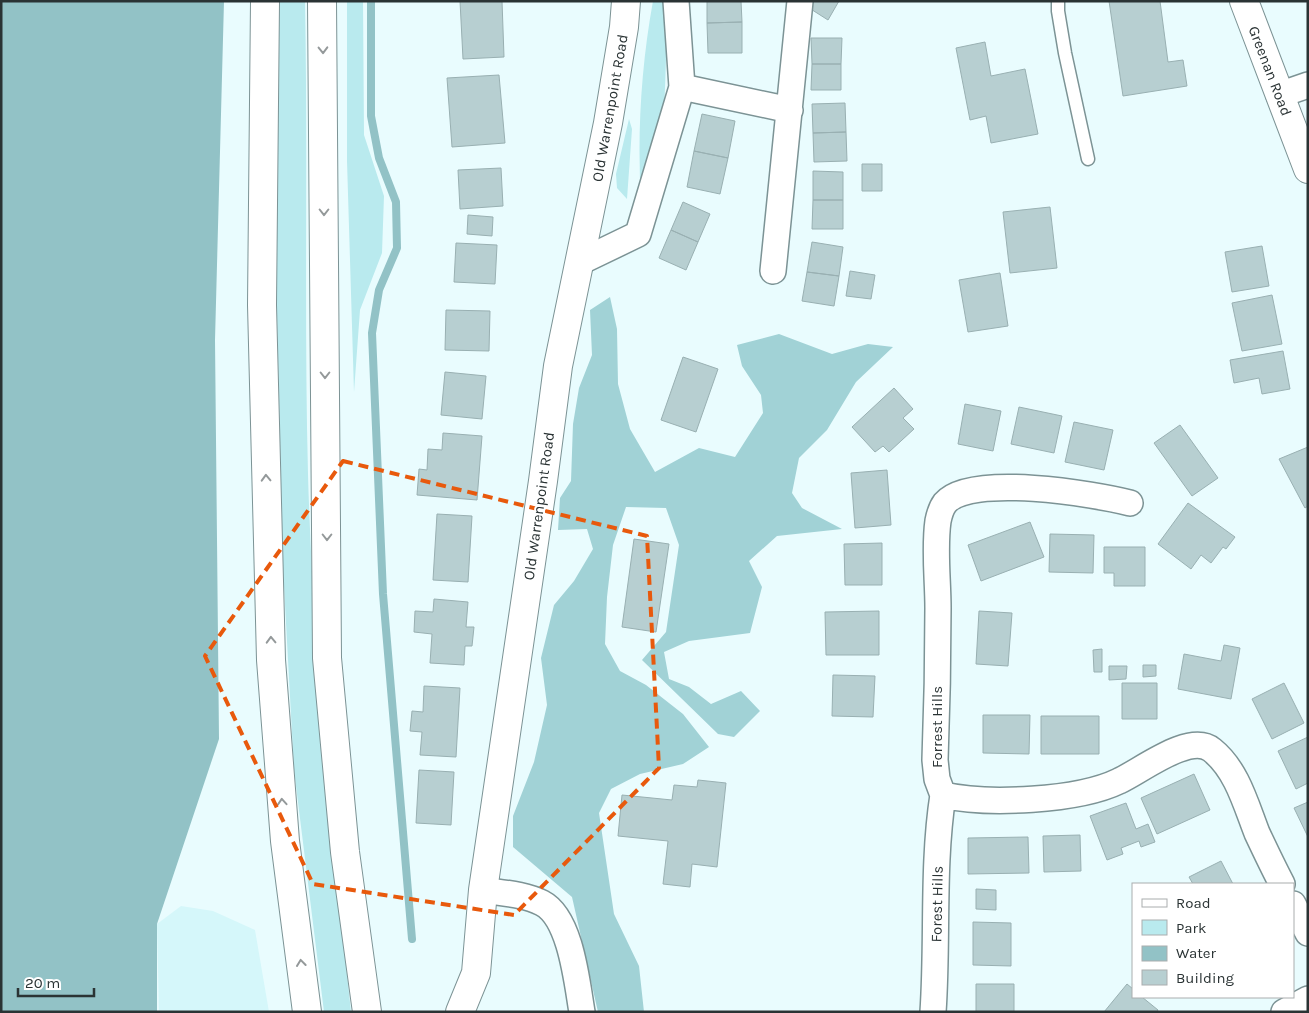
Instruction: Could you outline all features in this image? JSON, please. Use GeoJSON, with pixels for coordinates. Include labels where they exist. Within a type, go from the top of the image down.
{"type":"FeatureCollection","features":[{"type":"Feature","properties":{"kind":"main road"},"geometry":{"type":"LineString","coordinates":[[265,1],[262,304],[271,660],[285,841],[307,1012]]}},
{"type":"Feature","properties":{"kind":"main road"},"geometry":{"type":"LineString","coordinates":[[322,1],[327,658],[346,852],[368,1012]]}},
{"type":"Feature","properties":{"kind":"main road","name":"Old Warrenpoint Road"},"geometry":{"type":"LineString","coordinates":[[460,1012],[476,973],[483,890],[558,366],[610,114],[624,27],[626,1]]}},
{"type":"Feature","properties":{"kind":"main road","name":"Greenan Road"},"geometry":{"type":"LineString","coordinates":[[1244,1],[1308,169]]}},
{"type":"Feature","properties":{"kind":"street"},"geometry":{"type":"LineString","coordinates":[[580,262],[638,234],[682,86],[676,1]]}},
{"type":"Feature","properties":{"kind":"street"},"geometry":{"type":"LineString","coordinates":[[773,271],[800,1]]}},
{"type":"Feature","properties":{"kind":"street"},"geometry":{"type":"LineString","coordinates":[[1279,94],[1308,85]]}},
{"type":"Feature","properties":{"kind":"street"},"geometry":{"type":"LineString","coordinates":[[682,86],[790,110]]}},
{"type":"Feature","properties":{"kind":"street","name":"Forrest Hills"},"geometry":{"type":"LineString","coordinates":[[943,796],[937,779],[935,760],[938,636],[937,540],[938,519],[945,503],[958,494],[975,490],[1007,488],[1058,490],[1130,503]]}},
{"type":"Feature","properties":{"kind":"street"},"geometry":{"type":"LineString","coordinates":[[943,796],[961,800],[1052,798],[1074,795],[1118,782],[1177,750],[1194,744],[1211,749],[1225,763],[1240,790],[1267,856],[1281,883]]}},
{"type":"Feature","properties":{"kind":"street","name":"Forest Hills"},"geometry":{"type":"LineString","coordinates":[[933,1012],[939,823],[943,796]]}},
{"type":"Feature","properties":{"kind":"street"},"geometry":{"type":"LineString","coordinates":[[483,890],[526,897],[544,904],[558,918],[569,947],[582,1012]]}},
{"type":"Feature","properties":{"kind":"street"},"geometry":{"type":"LineString","coordinates":[[1294,906],[1308,933]]}},
{"type":"Feature","properties":{"kind":"street"},"geometry":{"type":"LineString","coordinates":[[1284,1012],[1308,999]]}},
{"type":"Feature","properties":{"kind":"lane"},"geometry":{"type":"LineString","coordinates":[[1058,1],[1065,53],[1088,159]]}},
{"type":"Feature","properties":{"kind":"highlighted area"},"geometry":{"type":"Polygon","coordinates":[[[343,461],[647,536],[659,768],[514,915],[313,884],[205,656],[343,461]]]}},
{"type":"Feature","properties":{"kind":"shaded area"},"geometry":{"type":"Polygon","coordinates":[[[610,297],[617,329],[618,384],[630,429],[655,472],[699,448],[735,457],[763,413],[761,395],[742,366],[737,345],[779,334],[832,354],[868,344],[893,347],[856,382],[827,430],[799,458],[792,493],[802,508],[842,529],[777,536],[749,561],[762,587],[750,633],[689,641],[664,652],[669,679],[689,687],[711,704],[741,691],[760,711],[734,737],[718,734],[642,660],[666,632],[679,545],[666,508],[626,507],[613,545],[607,597],[605,644],[620,671],[646,685],[683,714],[709,747],[683,764],[640,774],[611,789],[599,813],[614,914],[639,966],[644,1012],[598,1012],[572,897],[513,847],[513,816],[534,762],[547,705],[541,658],[554,605],[574,581],[593,549],[587,529],[558,530],[560,498],[571,481],[573,424],[579,388],[592,355],[590,310],[610,297]]]}},
{"type":"Feature","properties":{"kind":"shaded area"},"geometry":{"type":"Polygon","coordinates":[[[181,906],[213,911],[255,930],[269,1012],[159,1012],[157,924],[181,906]]]}},
{"type":"Feature","properties":{"kind":"green space"},"geometry":{"type":"Polygon","coordinates":[[[277,1],[305,1],[307,415],[314,609],[324,743],[351,1012],[324,1012],[294,770],[283,568],[277,315],[277,1]]]}},
{"type":"Feature","properties":{"kind":"green space"},"geometry":{"type":"Polygon","coordinates":[[[347,1],[363,1],[364,135],[384,196],[382,253],[360,310],[354,392],[347,161],[347,1]]]}},
{"type":"Feature","properties":{"kind":"green space"},"geometry":{"type":"Polygon","coordinates":[[[653,1],[668,1],[664,115],[641,202],[641,101],[653,1]]]}},
{"type":"Feature","properties":{"kind":"green space"},"geometry":{"type":"Polygon","coordinates":[[[629,119],[632,129],[627,199],[617,188],[616,174],[629,119]]]}},
{"type":"Feature","properties":{"kind":"water"},"geometry":{"type":"Polygon","coordinates":[[[1,1],[224,1],[215,340],[219,739],[157,924],[157,1012],[1,1012],[1,1]]]}},
{"type":"Feature","properties":{"kind":"building"},"geometry":{"type":"Polygon","coordinates":[[[460,1],[502,1],[504,57],[463,59],[460,1]]]}},
{"type":"Feature","properties":{"kind":"building"},"geometry":{"type":"Polygon","coordinates":[[[707,1],[741,1],[742,22],[707,23],[707,1]]]}},
{"type":"Feature","properties":{"kind":"building"},"geometry":{"type":"Polygon","coordinates":[[[809,1],[839,1],[828,20],[806,6],[809,1]]]}},
{"type":"Feature","properties":{"kind":"building"},"geometry":{"type":"Polygon","coordinates":[[[1109,1],[1160,1],[1168,62],[1183,60],[1187,86],[1123,96],[1109,1]]]}},
{"type":"Feature","properties":{"kind":"building"},"geometry":{"type":"Polygon","coordinates":[[[742,22],[742,53],[708,53],[707,23],[742,22]]]}},
{"type":"Feature","properties":{"kind":"building"},"geometry":{"type":"Polygon","coordinates":[[[811,38],[842,38],[841,64],[812,64],[811,38]]]}},
{"type":"Feature","properties":{"kind":"building"},"geometry":{"type":"Polygon","coordinates":[[[985,42],[991,76],[1025,69],[1038,134],[991,143],[986,116],[970,120],[956,48],[985,42]]]}},
{"type":"Feature","properties":{"kind":"building"},"geometry":{"type":"Polygon","coordinates":[[[812,64],[841,64],[841,90],[811,90],[812,64]]]}},
{"type":"Feature","properties":{"kind":"building"},"geometry":{"type":"Polygon","coordinates":[[[499,75],[505,143],[452,147],[447,78],[499,75]]]}},
{"type":"Feature","properties":{"kind":"building"},"geometry":{"type":"Polygon","coordinates":[[[845,103],[846,132],[813,133],[812,104],[845,103]]]}},
{"type":"Feature","properties":{"kind":"building"},"geometry":{"type":"Polygon","coordinates":[[[702,114],[735,121],[728,158],[694,151],[702,114]]]}},
{"type":"Feature","properties":{"kind":"building"},"geometry":{"type":"Polygon","coordinates":[[[846,132],[847,161],[814,162],[813,133],[846,132]]]}},
{"type":"Feature","properties":{"kind":"building"},"geometry":{"type":"Polygon","coordinates":[[[694,151],[728,158],[720,194],[687,187],[694,151]]]}},
{"type":"Feature","properties":{"kind":"building"},"geometry":{"type":"Polygon","coordinates":[[[862,164],[882,164],[882,191],[862,191],[862,164]]]}},
{"type":"Feature","properties":{"kind":"building"},"geometry":{"type":"Polygon","coordinates":[[[501,168],[503,206],[460,209],[458,170],[501,168]]]}},
{"type":"Feature","properties":{"kind":"building"},"geometry":{"type":"Polygon","coordinates":[[[813,171],[843,172],[843,200],[813,200],[813,171]]]}},
{"type":"Feature","properties":{"kind":"building"},"geometry":{"type":"Polygon","coordinates":[[[813,200],[843,200],[843,229],[812,229],[813,200]]]}},
{"type":"Feature","properties":{"kind":"building"},"geometry":{"type":"Polygon","coordinates":[[[683,202],[710,214],[698,242],[671,230],[683,202]]]}},
{"type":"Feature","properties":{"kind":"building"},"geometry":{"type":"Polygon","coordinates":[[[1050,207],[1057,268],[1010,273],[1003,212],[1050,207]]]}},
{"type":"Feature","properties":{"kind":"building"},"geometry":{"type":"Polygon","coordinates":[[[468,215],[493,217],[492,236],[467,234],[468,215]]]}},
{"type":"Feature","properties":{"kind":"building"},"geometry":{"type":"Polygon","coordinates":[[[671,230],[698,242],[686,270],[659,258],[671,230]]]}},
{"type":"Feature","properties":{"kind":"building"},"geometry":{"type":"Polygon","coordinates":[[[812,242],[843,247],[839,276],[807,272],[812,242]]]}},
{"type":"Feature","properties":{"kind":"building"},"geometry":{"type":"Polygon","coordinates":[[[456,243],[497,245],[495,284],[454,282],[456,243]]]}},
{"type":"Feature","properties":{"kind":"building"},"geometry":{"type":"Polygon","coordinates":[[[1262,246],[1269,286],[1232,292],[1225,252],[1262,246]]]}},
{"type":"Feature","properties":{"kind":"building"},"geometry":{"type":"Polygon","coordinates":[[[850,271],[875,275],[871,299],[846,296],[850,271]]]}},
{"type":"Feature","properties":{"kind":"building"},"geometry":{"type":"Polygon","coordinates":[[[807,272],[839,276],[834,306],[802,301],[807,272]]]}},
{"type":"Feature","properties":{"kind":"building"},"geometry":{"type":"Polygon","coordinates":[[[1000,273],[1008,326],[968,332],[959,280],[1000,273]]]}},
{"type":"Feature","properties":{"kind":"building"},"geometry":{"type":"Polygon","coordinates":[[[1272,295],[1282,344],[1242,351],[1232,303],[1272,295]]]}},
{"type":"Feature","properties":{"kind":"building"},"geometry":{"type":"Polygon","coordinates":[[[446,310],[490,311],[489,351],[445,350],[446,310]]]}},
{"type":"Feature","properties":{"kind":"building"},"geometry":{"type":"Polygon","coordinates":[[[1283,351],[1290,389],[1262,394],[1259,378],[1234,383],[1230,360],[1283,351]]]}},
{"type":"Feature","properties":{"kind":"building"},"geometry":{"type":"Polygon","coordinates":[[[683,357],[718,369],[696,432],[661,420],[683,357]]]}},
{"type":"Feature","properties":{"kind":"building"},"geometry":{"type":"Polygon","coordinates":[[[445,372],[486,376],[482,419],[441,415],[445,372]]]}},
{"type":"Feature","properties":{"kind":"building"},"geometry":{"type":"Polygon","coordinates":[[[894,388],[913,409],[903,418],[914,429],[889,452],[883,446],[875,452],[852,427],[894,388]]]}},
{"type":"Feature","properties":{"kind":"building"},"geometry":{"type":"Polygon","coordinates":[[[965,404],[1001,411],[993,451],[958,444],[965,404]]]}},
{"type":"Feature","properties":{"kind":"building"},"geometry":{"type":"Polygon","coordinates":[[[1019,407],[1062,416],[1054,453],[1011,444],[1019,407]]]}},
{"type":"Feature","properties":{"kind":"building"},"geometry":{"type":"Polygon","coordinates":[[[1074,422],[1113,430],[1104,470],[1065,462],[1074,422]]]}},
{"type":"Feature","properties":{"kind":"building"},"geometry":{"type":"Polygon","coordinates":[[[1180,425],[1218,478],[1192,496],[1154,443],[1180,425]]]}},
{"type":"Feature","properties":{"kind":"building"},"geometry":{"type":"Polygon","coordinates":[[[443,433],[482,436],[477,500],[417,495],[419,469],[427,470],[428,449],[442,450],[443,433]]]}},
{"type":"Feature","properties":{"kind":"building"},"geometry":{"type":"Polygon","coordinates":[[[1308,447],[1308,506],[1305,508],[1279,459],[1308,447]]]}},
{"type":"Feature","properties":{"kind":"building"},"geometry":{"type":"Polygon","coordinates":[[[887,470],[891,525],[855,528],[851,473],[887,470]]]}},
{"type":"Feature","properties":{"kind":"building"},"geometry":{"type":"Polygon","coordinates":[[[1188,503],[1235,537],[1226,549],[1223,547],[1211,563],[1201,555],[1191,569],[1158,544],[1188,503]]]}},
{"type":"Feature","properties":{"kind":"building"},"geometry":{"type":"Polygon","coordinates":[[[437,514],[472,516],[468,582],[433,580],[437,514]]]}},
{"type":"Feature","properties":{"kind":"building"},"geometry":{"type":"Polygon","coordinates":[[[1030,522],[1044,557],[981,581],[968,545],[1030,522]]]}},
{"type":"Feature","properties":{"kind":"building"},"geometry":{"type":"Polygon","coordinates":[[[1050,534],[1094,535],[1093,573],[1049,572],[1050,534]]]}},
{"type":"Feature","properties":{"kind":"building"},"geometry":{"type":"Polygon","coordinates":[[[634,539],[669,544],[656,632],[622,627],[634,539]]]}},
{"type":"Feature","properties":{"kind":"building"},"geometry":{"type":"Polygon","coordinates":[[[882,543],[882,585],[845,585],[844,544],[882,543]]]}},
{"type":"Feature","properties":{"kind":"building"},"geometry":{"type":"Polygon","coordinates":[[[1104,547],[1145,547],[1145,586],[1114,586],[1114,573],[1104,573],[1104,547]]]}},
{"type":"Feature","properties":{"kind":"building"},"geometry":{"type":"Polygon","coordinates":[[[434,599],[468,602],[466,627],[474,627],[472,646],[465,646],[464,665],[430,663],[432,634],[414,632],[415,611],[433,612],[434,599]]]}},
{"type":"Feature","properties":{"kind":"building"},"geometry":{"type":"Polygon","coordinates":[[[879,611],[879,655],[826,655],[825,612],[879,611]]]}},
{"type":"Feature","properties":{"kind":"building"},"geometry":{"type":"Polygon","coordinates":[[[979,611],[1012,613],[1008,666],[976,664],[979,611]]]}},
{"type":"Feature","properties":{"kind":"building"},"geometry":{"type":"Polygon","coordinates":[[[1224,645],[1240,648],[1231,699],[1178,689],[1184,654],[1221,661],[1224,645]]]}},
{"type":"Feature","properties":{"kind":"building"},"geometry":{"type":"Polygon","coordinates":[[[1102,649],[1102,672],[1094,672],[1093,650],[1102,649]]]}},
{"type":"Feature","properties":{"kind":"building"},"geometry":{"type":"Polygon","coordinates":[[[1143,665],[1156,665],[1156,676],[1143,677],[1143,665]]]}},
{"type":"Feature","properties":{"kind":"building"},"geometry":{"type":"Polygon","coordinates":[[[1109,666],[1127,666],[1126,679],[1109,680],[1109,666]]]}},
{"type":"Feature","properties":{"kind":"building"},"geometry":{"type":"Polygon","coordinates":[[[833,675],[875,676],[873,717],[832,716],[833,675]]]}},
{"type":"Feature","properties":{"kind":"building"},"geometry":{"type":"Polygon","coordinates":[[[1122,683],[1157,683],[1157,719],[1122,719],[1122,683]]]}},
{"type":"Feature","properties":{"kind":"building"},"geometry":{"type":"Polygon","coordinates":[[[1284,683],[1304,723],[1272,739],[1252,699],[1284,683]]]}},
{"type":"Feature","properties":{"kind":"building"},"geometry":{"type":"Polygon","coordinates":[[[424,686],[460,688],[456,757],[420,755],[422,732],[410,731],[412,711],[423,712],[424,686]]]}},
{"type":"Feature","properties":{"kind":"building"},"geometry":{"type":"Polygon","coordinates":[[[983,715],[1030,715],[1029,754],[983,753],[983,715]]]}},
{"type":"Feature","properties":{"kind":"building"},"geometry":{"type":"Polygon","coordinates":[[[1041,716],[1099,716],[1099,754],[1041,754],[1041,716]]]}},
{"type":"Feature","properties":{"kind":"building"},"geometry":{"type":"Polygon","coordinates":[[[1308,737],[1308,783],[1296,789],[1278,751],[1308,737]]]}},
{"type":"Feature","properties":{"kind":"building"},"geometry":{"type":"Polygon","coordinates":[[[419,770],[454,772],[451,825],[416,823],[419,770]]]}},
{"type":"Feature","properties":{"kind":"building"},"geometry":{"type":"Polygon","coordinates":[[[1194,774],[1210,810],[1157,834],[1141,798],[1194,774]]]}},
{"type":"Feature","properties":{"kind":"building"},"geometry":{"type":"Polygon","coordinates":[[[698,780],[726,783],[717,867],[692,864],[690,887],[663,884],[668,841],[618,836],[622,795],[672,800],[674,785],[697,787],[698,780]]]}},
{"type":"Feature","properties":{"kind":"building"},"geometry":{"type":"Polygon","coordinates":[[[1308,802],[1308,837],[1294,808],[1308,802]]]}},
{"type":"Feature","properties":{"kind":"building"},"geometry":{"type":"Polygon","coordinates":[[[1126,803],[1136,829],[1148,824],[1155,842],[1141,847],[1139,841],[1121,848],[1123,854],[1107,860],[1090,816],[1126,803]]]}},
{"type":"Feature","properties":{"kind":"building"},"geometry":{"type":"Polygon","coordinates":[[[1080,835],[1081,871],[1044,872],[1043,836],[1080,835]]]}},
{"type":"Feature","properties":{"kind":"building"},"geometry":{"type":"Polygon","coordinates":[[[1028,837],[1029,873],[968,874],[968,838],[1028,837]]]}},
{"type":"Feature","properties":{"kind":"building"},"geometry":{"type":"Polygon","coordinates":[[[1221,861],[1232,883],[1192,883],[1189,877],[1221,861]]]}},
{"type":"Feature","properties":{"kind":"building"},"geometry":{"type":"Polygon","coordinates":[[[976,889],[996,890],[996,910],[976,909],[976,889]]]}},
{"type":"Feature","properties":{"kind":"building"},"geometry":{"type":"Polygon","coordinates":[[[973,922],[1011,923],[1011,966],[973,965],[973,922]]]}},
{"type":"Feature","properties":{"kind":"building"},"geometry":{"type":"Polygon","coordinates":[[[976,984],[1014,984],[1014,1012],[976,1012],[976,984]]]}},
{"type":"Feature","properties":{"kind":"building"},"geometry":{"type":"Polygon","coordinates":[[[1127,984],[1132,988],[1132,998],[1143,998],[1158,1010],[1157,1012],[1104,1012],[1127,984]]]}},
{"type":"Feature","properties":{"kind":"waterway"},"geometry":{"type":"LineString","coordinates":[[371,1],[371,116],[379,158],[396,202],[397,248],[379,290],[372,333],[383,594],[412,939]]}}]}
